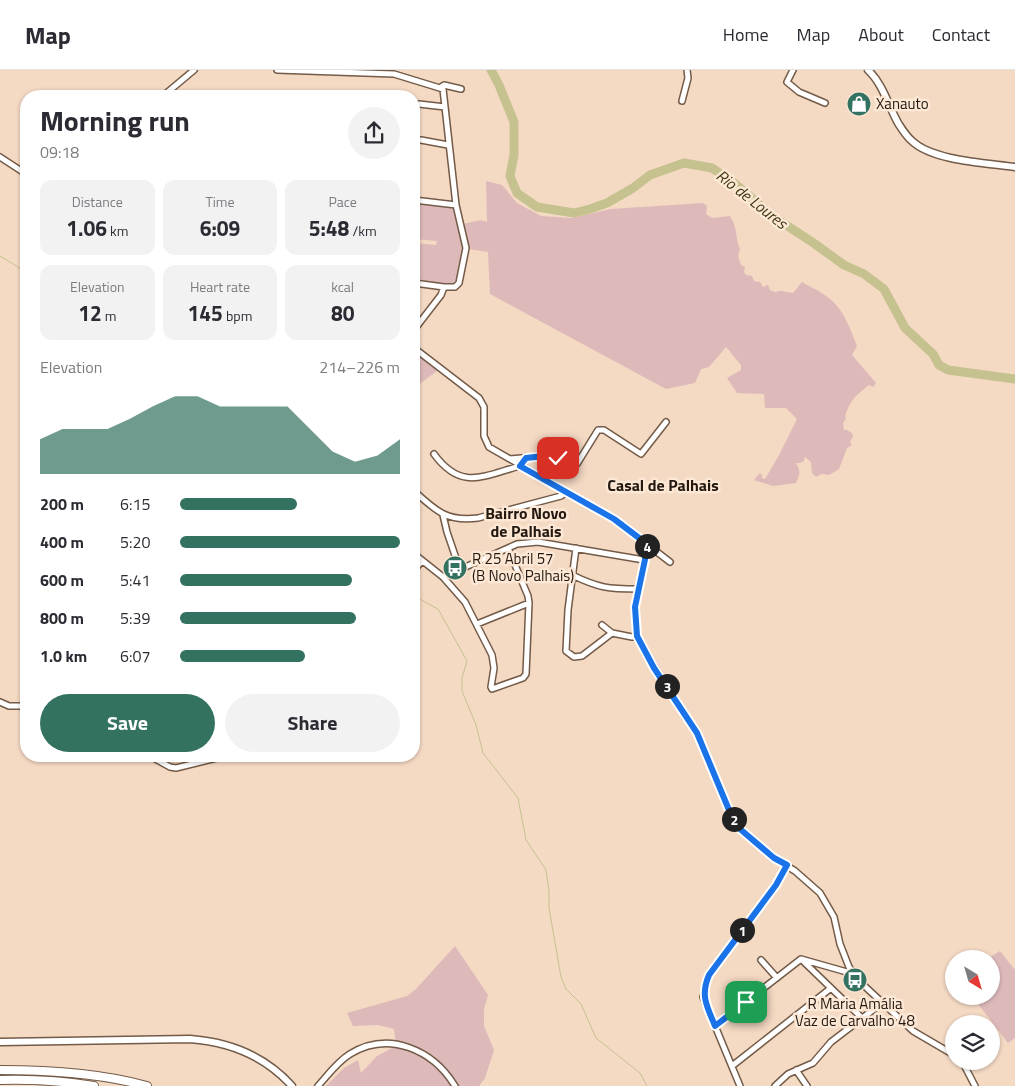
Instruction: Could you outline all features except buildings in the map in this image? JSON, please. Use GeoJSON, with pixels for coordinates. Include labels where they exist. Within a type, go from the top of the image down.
{"type":"FeatureCollection","features":[{"type":"Feature","properties":{"kind":"highway"},"geometry":{"type":"LineString","coordinates":[[0,1070],[69,1072],[134,1082],[147,1086]]}},
{"type":"Feature","properties":{"kind":"highway"},"geometry":{"type":"LineString","coordinates":[[0,1080],[49,1081],[94,1086]]}},
{"type":"Feature","properties":{"kind":"main road"},"geometry":{"type":"LineString","coordinates":[[868,70],[876,78],[906,134],[918,146],[953,159],[1015,167]]}},
{"type":"Feature","properties":{"kind":"main road"},"geometry":{"type":"LineString","coordinates":[[0,1042],[190,1039],[211,1041],[232,1046],[272,1066],[292,1086]]}},
{"type":"Feature","properties":{"kind":"street"},"geometry":{"type":"LineString","coordinates":[[170,90],[194,70]]}},
{"type":"Feature","properties":{"kind":"street"},"geometry":{"type":"LineString","coordinates":[[277,70],[394,74],[441,87],[444,85],[461,89]]}},
{"type":"Feature","properties":{"kind":"street"},"geometry":{"type":"LineString","coordinates":[[682,101],[688,78],[687,70]]}},
{"type":"Feature","properties":{"kind":"street"},"geometry":{"type":"LineString","coordinates":[[793,70],[787,82],[799,92],[825,103]]}},
{"type":"Feature","properties":{"kind":"street"},"geometry":{"type":"LineString","coordinates":[[420,284],[455,287],[459,283],[466,248],[456,206],[443,89],[441,87]]}},
{"type":"Feature","properties":{"kind":"street"},"geometry":{"type":"LineString","coordinates":[[420,104],[445,107]]}},
{"type":"Feature","properties":{"kind":"street"},"geometry":{"type":"LineString","coordinates":[[421,140],[448,145]]}},
{"type":"Feature","properties":{"kind":"street"},"geometry":{"type":"LineString","coordinates":[[0,157],[20,170]]}},
{"type":"Feature","properties":{"kind":"street"},"geometry":{"type":"LineString","coordinates":[[420,201],[456,206]]}},
{"type":"Feature","properties":{"kind":"street"},"geometry":{"type":"LineString","coordinates":[[420,322],[441,295],[444,287]]}},
{"type":"Feature","properties":{"kind":"street"},"geometry":{"type":"LineString","coordinates":[[420,353],[479,398],[484,406],[484,436],[489,447],[614,519],[670,562]]}},
{"type":"Feature","properties":{"kind":"street"},"geometry":{"type":"LineString","coordinates":[[510,459],[544,456],[577,464],[598,430],[604,430],[641,454],[666,422]]}},
{"type":"Feature","properties":{"kind":"street"},"geometry":{"type":"LineString","coordinates":[[434,454],[441,464],[452,473],[467,478],[520,466],[526,458]]}},
{"type":"Feature","properties":{"kind":"street"},"geometry":{"type":"LineString","coordinates":[[420,496],[443,515],[459,519],[478,518],[561,496],[568,492]]}},
{"type":"Feature","properties":{"kind":"street"},"geometry":{"type":"LineString","coordinates":[[443,515],[446,532],[460,570]]}},
{"type":"Feature","properties":{"kind":"street"},"geometry":{"type":"LineString","coordinates":[[446,526],[459,519]]}},
{"type":"Feature","properties":{"kind":"street"},"geometry":{"type":"LineString","coordinates":[[443,577],[517,544],[538,542],[644,560]]}},
{"type":"Feature","properties":{"kind":"street"},"geometry":{"type":"LineString","coordinates":[[647,544],[635,607],[637,636],[654,668],[697,733],[729,810],[740,829],[774,858],[796,871],[820,893],[830,908],[837,926],[840,944],[849,967],[858,980],[913,1031],[945,1050]]}},
{"type":"Feature","properties":{"kind":"street"},"geometry":{"type":"LineString","coordinates":[[420,563],[422,561],[443,577],[465,602],[494,661],[490,688],[492,689],[525,676],[529,603],[528,596],[508,548]]}},
{"type":"Feature","properties":{"kind":"street"},"geometry":{"type":"LineString","coordinates":[[576,548],[568,610],[566,651],[574,657],[582,656],[612,633]]}},
{"type":"Feature","properties":{"kind":"street"},"geometry":{"type":"LineString","coordinates":[[572,575],[608,589],[638,589]]}},
{"type":"Feature","properties":{"kind":"street"},"geometry":{"type":"LineString","coordinates":[[476,624],[529,603]]}},
{"type":"Feature","properties":{"kind":"street"},"geometry":{"type":"LineString","coordinates":[[602,625],[612,633],[632,637],[637,636]]}},
{"type":"Feature","properties":{"kind":"street"},"geometry":{"type":"LineString","coordinates":[[0,702],[9,706],[20,706]]}},
{"type":"Feature","properties":{"kind":"street"},"geometry":{"type":"LineString","coordinates":[[160,762],[170,768],[200,762]]}},
{"type":"Feature","properties":{"kind":"street"},"geometry":{"type":"LineString","coordinates":[[740,1086],[704,997],[709,975],[776,885],[787,865]]}},
{"type":"Feature","properties":{"kind":"street"},"geometry":{"type":"LineString","coordinates":[[801,959],[854,974]]}},
{"type":"Feature","properties":{"kind":"street"},"geometry":{"type":"LineString","coordinates":[[715,1026],[801,959]]}},
{"type":"Feature","properties":{"kind":"street"},"geometry":{"type":"LineString","coordinates":[[801,959],[862,1018]]}},
{"type":"Feature","properties":{"kind":"street"},"geometry":{"type":"LineString","coordinates":[[761,960],[777,978]]}},
{"type":"Feature","properties":{"kind":"street"},"geometry":{"type":"LineString","coordinates":[[732,1066],[832,988]]}},
{"type":"Feature","properties":{"kind":"street"},"geometry":{"type":"LineString","coordinates":[[774,1086],[788,1074],[814,1063],[831,1042],[882,1003]]}},
{"type":"Feature","properties":{"kind":"street"},"geometry":{"type":"LineString","coordinates":[[318,1086],[336,1064],[350,1054],[367,1046],[389,1044],[418,1050],[447,1073],[455,1086]]}},
{"type":"Feature","properties":{"kind":"street"},"geometry":{"type":"LineString","coordinates":[[796,1070],[807,1086]]}},
{"type":"Feature","properties":{"kind":"street"},"geometry":{"type":"LineString","coordinates":[[967,1070],[975,1086]]}},
{"type":"Feature","properties":{"kind":"shaded area"},"geometry":{"type":"Polygon","coordinates":[[[486,181],[502,185],[517,203],[541,216],[571,218],[611,209],[703,203],[707,206],[706,214],[712,218],[730,216],[740,249],[738,256],[741,265],[745,267],[744,272],[746,275],[752,276],[754,281],[760,282],[763,287],[768,285],[770,290],[775,292],[793,293],[802,282],[832,301],[845,318],[852,332],[857,346],[852,355],[876,383],[873,387],[869,385],[860,392],[849,407],[843,423],[844,430],[852,433],[853,437],[850,442],[852,445],[847,448],[839,469],[829,475],[822,474],[816,477],[812,473],[811,462],[805,457],[804,461],[796,463],[799,473],[796,483],[773,486],[754,480],[760,473],[762,478],[765,479],[797,419],[786,408],[765,408],[764,394],[737,393],[727,378],[741,370],[741,365],[726,347],[709,367],[701,369],[695,383],[666,389],[490,294],[488,252],[468,249],[458,283],[451,286],[420,282],[420,244],[436,245],[437,241],[420,240],[420,203],[450,207],[456,210],[463,224],[481,220],[487,222],[486,181]]]}},
{"type":"Feature","properties":{"kind":"shaded area"},"geometry":{"type":"Polygon","coordinates":[[[420,353],[437,371],[420,384],[420,353]]]}},
{"type":"Feature","properties":{"kind":"shaded area"},"geometry":{"type":"Polygon","coordinates":[[[455,946],[488,995],[484,1009],[484,1026],[494,1050],[485,1078],[479,1086],[326,1086],[344,1068],[358,1060],[361,1073],[377,1056],[396,1046],[394,1029],[378,1025],[353,1026],[347,1013],[407,996],[416,989],[455,946]]]}},
{"type":"Feature","properties":{"kind":"shaded area"},"geometry":{"type":"Polygon","coordinates":[[[1000,951],[1015,970],[1015,1038],[1008,1043],[1000,1033],[1000,1015],[987,1015],[979,1005],[1000,1005],[1000,951]]]}},
{"type":"Feature","properties":{"kind":"waterway","name":"Rio de Loures"},"geometry":{"type":"LineString","coordinates":[[491,70],[514,122],[514,155],[510,176],[517,193],[537,207],[574,213],[607,203],[633,188],[650,175],[684,163],[712,168],[734,183],[774,217],[844,265],[864,274],[884,289],[905,328],[933,354],[939,365],[948,370],[1015,379]]}},
{"type":"Feature","properties":{"kind":"waterway"},"geometry":{"type":"LineString","coordinates":[[0,256],[20,268]]}},
{"type":"Feature","properties":{"kind":"waterway"},"geometry":{"type":"LineString","coordinates":[[420,599],[438,609],[467,661],[462,678],[462,691],[476,725],[483,753],[518,798],[526,840],[546,870],[549,908],[561,977],[566,989],[581,1004],[596,1038],[640,1073],[647,1086]]}},
{"type":"Feature","properties":{"kind":"place","name":"Xanauto"},"geometry":{"type":"Point","coordinates":[859,104]}},
{"type":"Feature","properties":{"kind":"place","name":"R 25 Abril 57 (B Novo Palhais)"},"geometry":{"type":"Point","coordinates":[455,568]}},
{"type":"Feature","properties":{"kind":"place","name":"R Maria Amália Vaz de Carvalho 48"},"geometry":{"type":"Point","coordinates":[855,980]}},
{"type":"Feature","properties":{"kind":"district","name":"Casal de Palhais"},"geometry":{"type":"Point","coordinates":[663,485]}},
{"type":"Feature","properties":{"kind":"district","name":"Bairro Novo de Palhais"},"geometry":{"type":"Point","coordinates":[526,522]}},
{"type":"Feature","properties":{"kind":"route"},"geometry":{"type":"LineString","coordinates":[[558,458],[544,456],[526,458],[520,466],[614,519],[647,544],[635,607],[637,636],[654,668],[673,694],[697,733],[729,810],[740,829],[774,858],[787,865],[776,885],[706,981],[704,997],[715,1026],[746,1002]]}}]}
